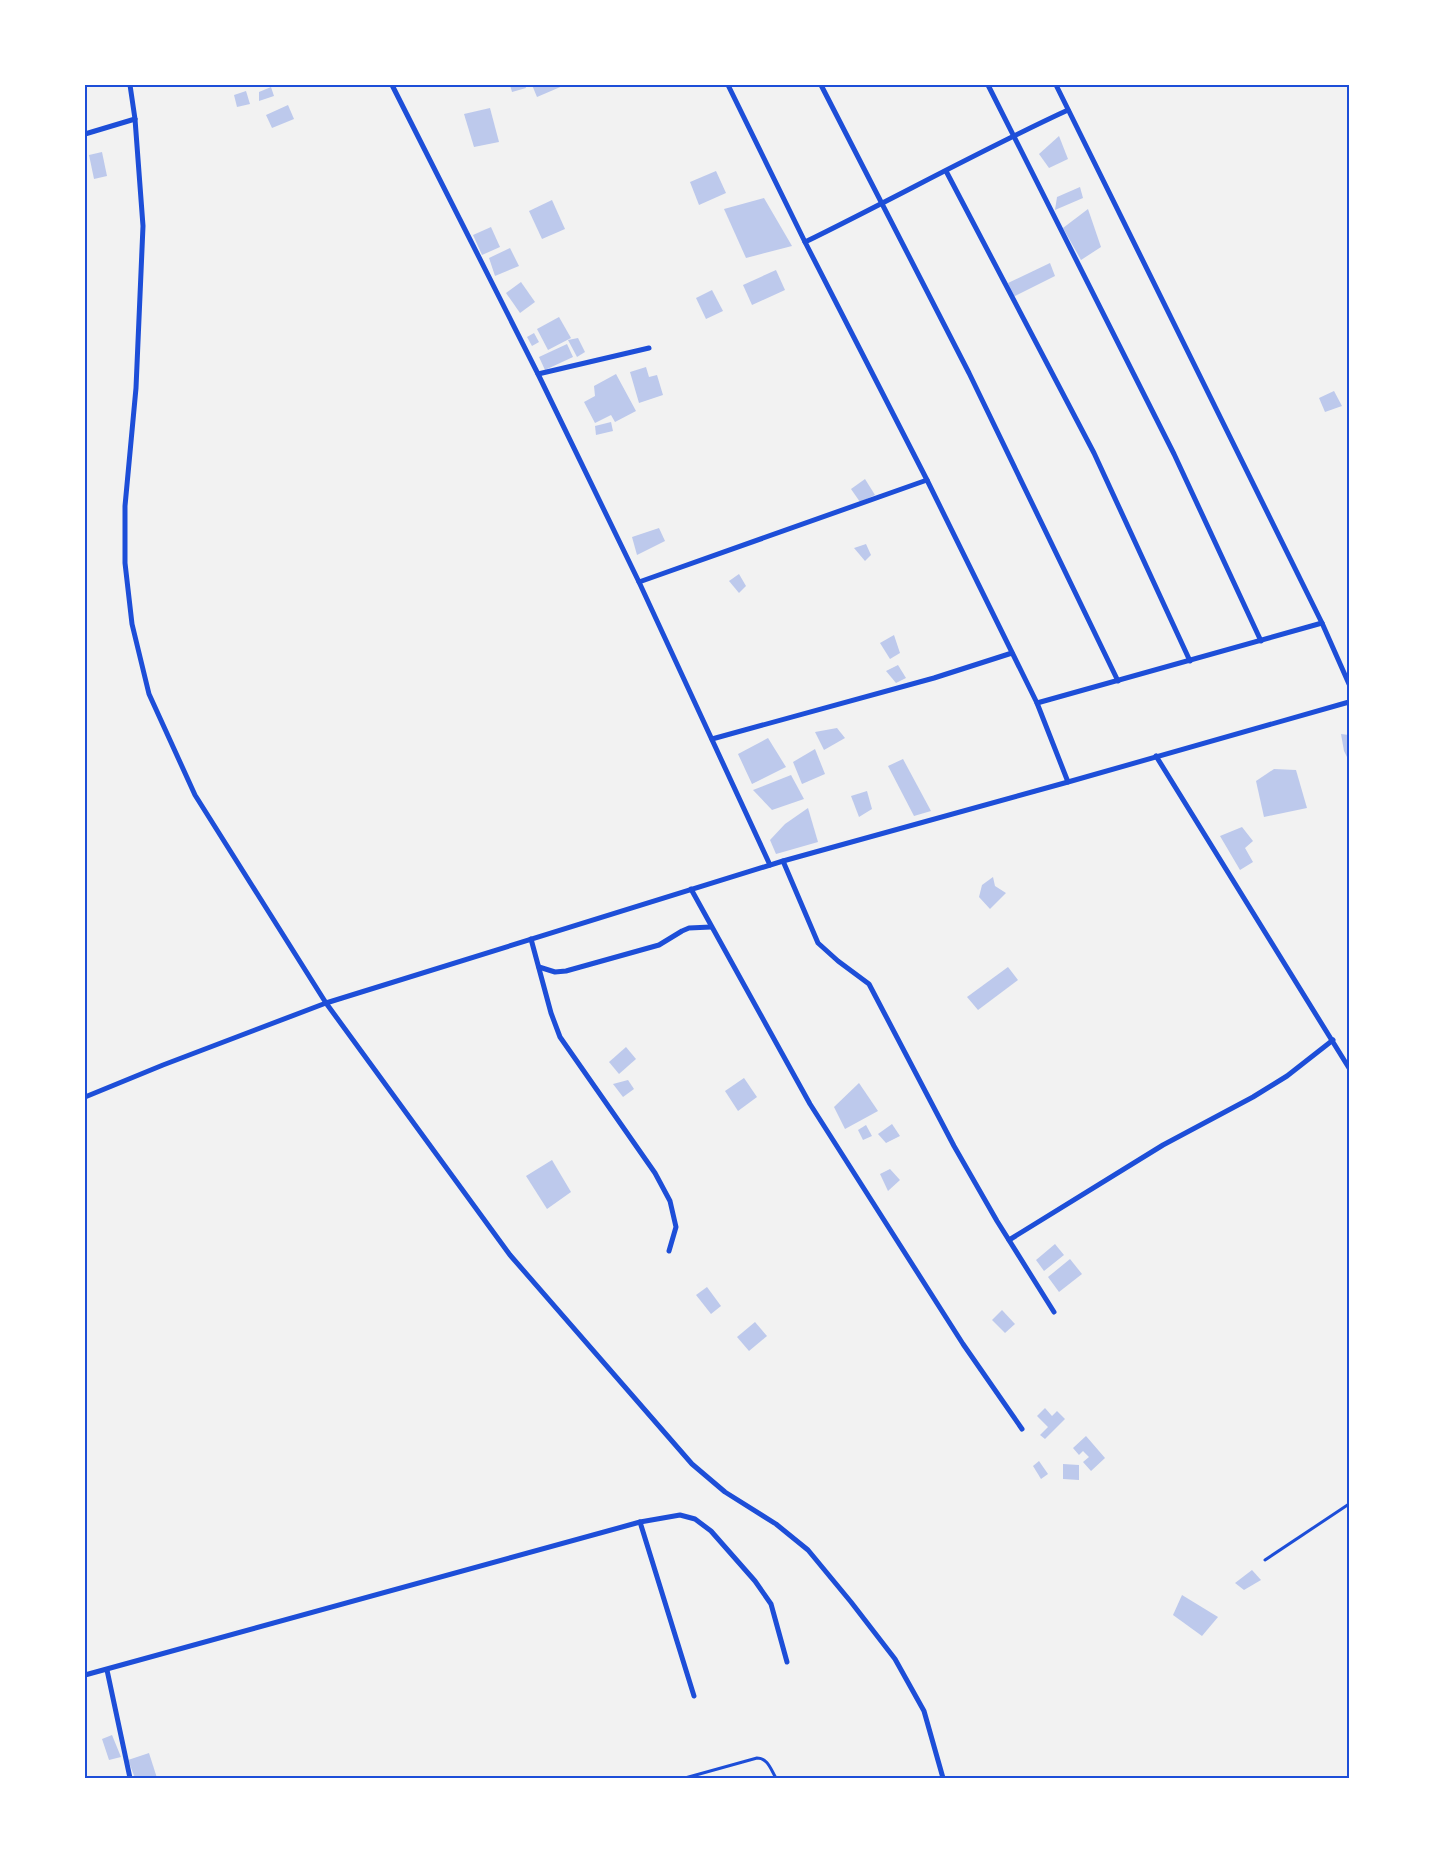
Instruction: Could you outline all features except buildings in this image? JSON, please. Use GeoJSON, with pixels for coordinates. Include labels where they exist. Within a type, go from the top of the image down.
{"type":"FeatureCollection","features":[{"type":"Feature","properties":{"kind":"street"},"geometry":{"type":"LineString","coordinates":[[130,85],[135,119],[143,226],[136,388],[125,506],[125,563],[132,624],[149,694],[194,795],[326,1003],[510,1255],[686,1457],[725,1492],[776,1524],[808,1550],[895,1659],[924,1711],[943,1778]]}},
{"type":"Feature","properties":{"kind":"street"},"geometry":{"type":"LineString","coordinates":[[392,85],[538,374],[770,864]]}},
{"type":"Feature","properties":{"kind":"street"},"geometry":{"type":"LineString","coordinates":[[728,85],[805,242],[927,480],[1037,704],[1068,782]]}},
{"type":"Feature","properties":{"kind":"street"},"geometry":{"type":"LineString","coordinates":[[821,85],[969,373],[1118,681]]}},
{"type":"Feature","properties":{"kind":"street"},"geometry":{"type":"LineString","coordinates":[[988,85],[1174,454],[1261,641]]}},
{"type":"Feature","properties":{"kind":"street"},"geometry":{"type":"LineString","coordinates":[[1056,85],[1322,623],[1349,684]]}},
{"type":"Feature","properties":{"kind":"street"},"geometry":{"type":"LineString","coordinates":[[805,242],[1014,135],[1068,110]]}},
{"type":"Feature","properties":{"kind":"street"},"geometry":{"type":"LineString","coordinates":[[85,134],[135,119]]}},
{"type":"Feature","properties":{"kind":"street"},"geometry":{"type":"LineString","coordinates":[[946,171],[1094,453],[1190,661]]}},
{"type":"Feature","properties":{"kind":"street"},"geometry":{"type":"LineString","coordinates":[[538,374],[649,348]]}},
{"type":"Feature","properties":{"kind":"street"},"geometry":{"type":"LineString","coordinates":[[638,582],[927,480]]}},
{"type":"Feature","properties":{"kind":"street"},"geometry":{"type":"LineString","coordinates":[[1037,704],[1322,623]]}},
{"type":"Feature","properties":{"kind":"street"},"geometry":{"type":"LineString","coordinates":[[712,739],[925,680],[1012,653]]}},
{"type":"Feature","properties":{"kind":"street"},"geometry":{"type":"LineString","coordinates":[[85,1097],[326,1003],[690,889],[783,860],[1068,782],[1349,702]]}},
{"type":"Feature","properties":{"kind":"street"},"geometry":{"type":"LineString","coordinates":[[1156,756],[1349,1068]]}},
{"type":"Feature","properties":{"kind":"street"},"geometry":{"type":"LineString","coordinates":[[783,860],[818,943],[869,984],[954,1146],[1054,1312]]}},
{"type":"Feature","properties":{"kind":"street"},"geometry":{"type":"LineString","coordinates":[[690,889],[810,1104],[963,1344],[1022,1429]]}},
{"type":"Feature","properties":{"kind":"street"},"geometry":{"type":"LineString","coordinates":[[539,967],[555,972],[566,971],[659,945],[689,928],[711,927]]}},
{"type":"Feature","properties":{"kind":"street"},"geometry":{"type":"LineString","coordinates":[[531,939],[551,1013],[560,1037],[655,1173],[670,1201],[676,1227],[669,1251]]}},
{"type":"Feature","properties":{"kind":"street"},"geometry":{"type":"LineString","coordinates":[[1009,1240],[1163,1145],[1253,1097],[1287,1076],[1333,1040]]}},
{"type":"Feature","properties":{"kind":"street"},"geometry":{"type":"LineString","coordinates":[[85,1675],[640,1522],[680,1515],[695,1519],[711,1531],[755,1581],[771,1604],[787,1662]]}},
{"type":"Feature","properties":{"kind":"street"},"geometry":{"type":"LineString","coordinates":[[640,1522],[694,1696]]}},
{"type":"Feature","properties":{"kind":"street"},"geometry":{"type":"LineString","coordinates":[[107,1670],[130,1778]]}},
{"type":"Feature","properties":{"kind":"path"},"geometry":{"type":"LineString","coordinates":[[1265,1560],[1349,1504]]}},
{"type":"Feature","properties":{"kind":"path"},"geometry":{"type":"LineString","coordinates":[[684,1778],[762,1758],[776,1778]]}}]}
